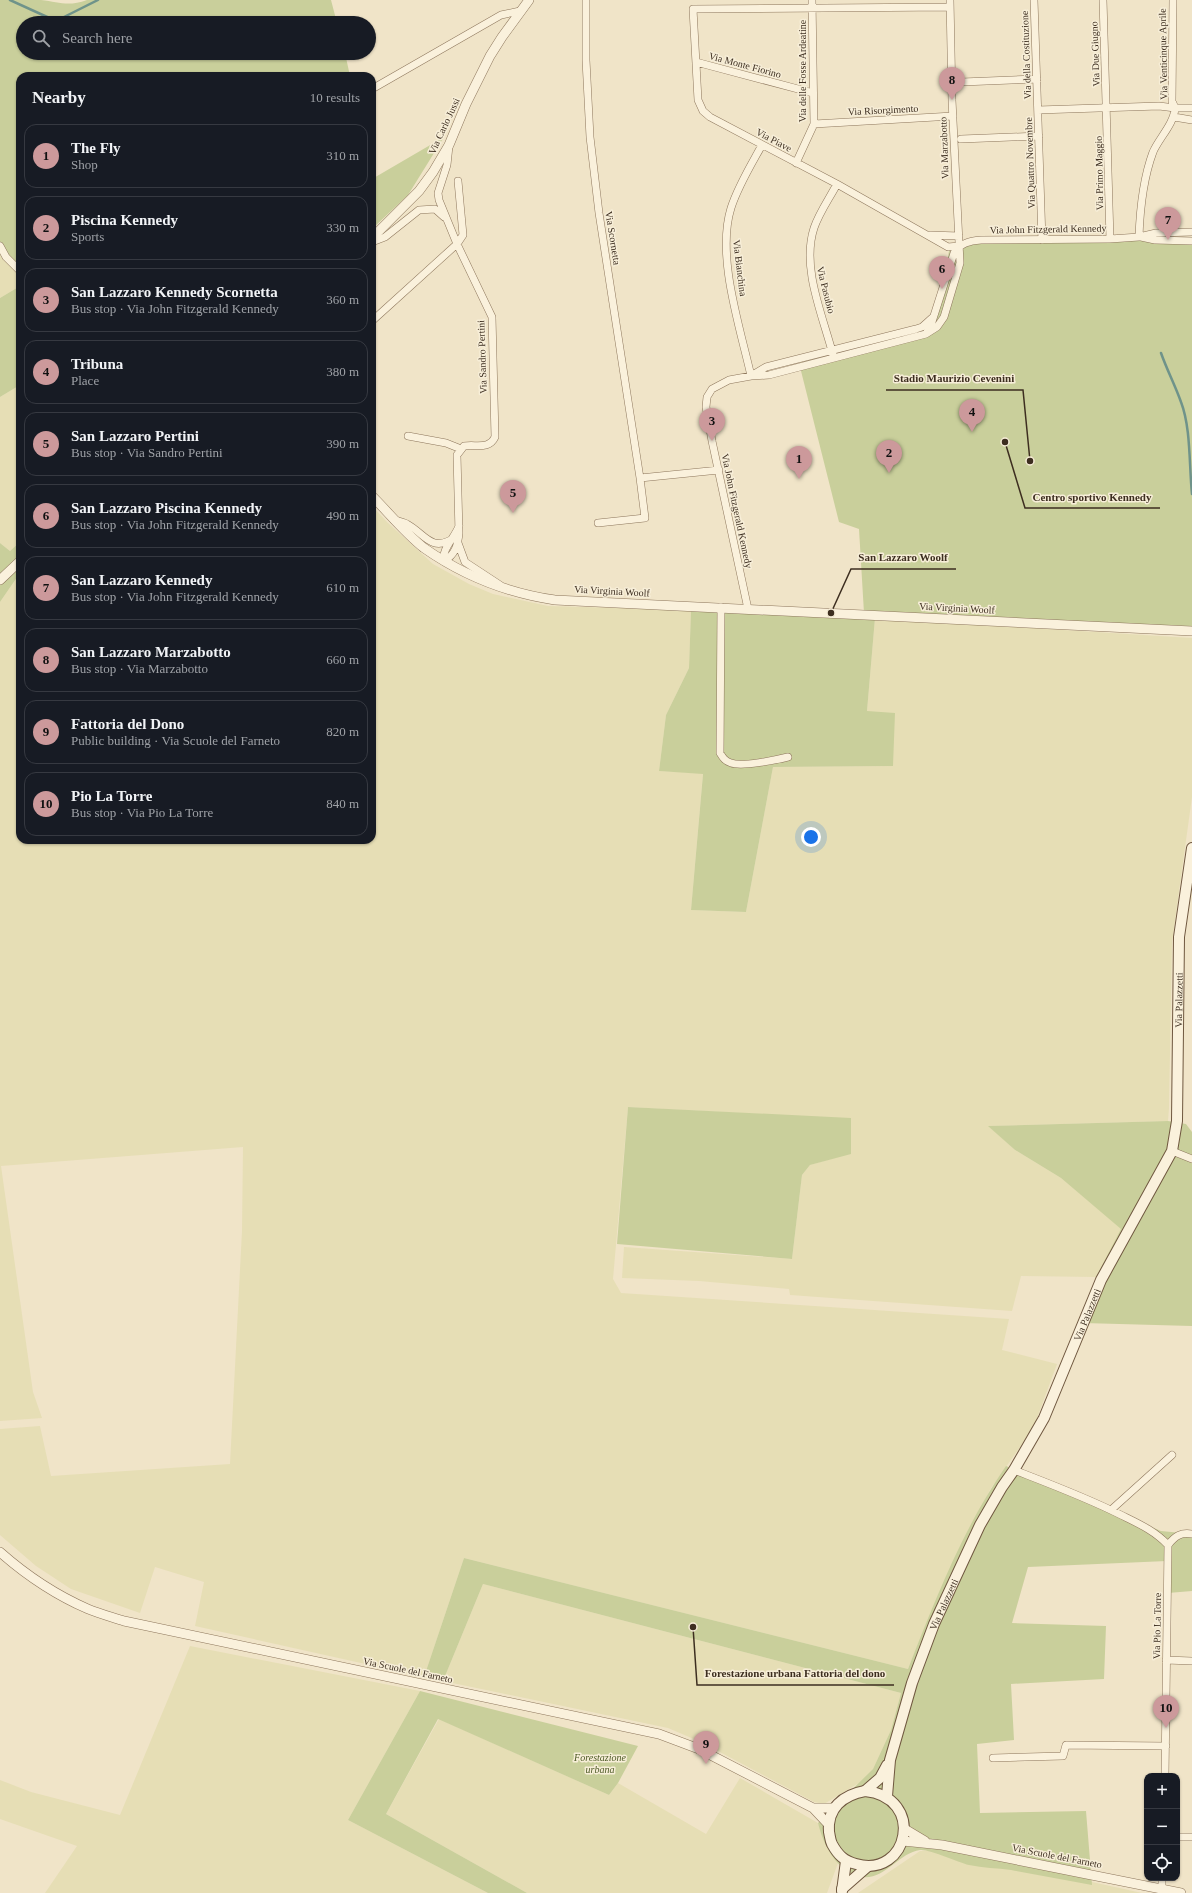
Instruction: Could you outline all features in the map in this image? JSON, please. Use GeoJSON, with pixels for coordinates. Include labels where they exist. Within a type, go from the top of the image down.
{"type":"FeatureCollection","features":[{"type":"Feature","properties":{"kind":"main road","name":"Via Palazzetti"},"geometry":{"type":"LineString","coordinates":[[833,1808],[841,1800],[852,1793],[865,1791],[876,1792],[887,1796],[890,1760],[912,1683],[934,1624],[980,1525],[1044,1418],[1102,1280],[1172,1150],[1177,1121],[1179,937],[1192,848]]}},
{"type":"Feature","properties":{"kind":"main road","name":"Via Palazzetti"},"geometry":{"type":"LineString","coordinates":[[865,1791],[880,1778],[890,1760]]}},
{"type":"Feature","properties":{"kind":"main road"},"geometry":{"type":"LineString","coordinates":[[833,1808],[829,1825],[830,1841],[836,1852],[846,1861],[867,1867],[882,1864],[895,1855],[903,1841],[905,1829],[903,1816],[896,1805],[887,1796]]}},
{"type":"Feature","properties":{"kind":"main road"},"geometry":{"type":"LineString","coordinates":[[842,1891],[846,1861]]}},
{"type":"Feature","properties":{"kind":"main road"},"geometry":{"type":"LineString","coordinates":[[842,1891],[867,1867]]}},
{"type":"Feature","properties":{"kind":"street","name":"Via Carlo Jussi"},"geometry":{"type":"LineString","coordinates":[[376,234],[419,191],[449,145],[466,104],[490,56],[529,0]]}},
{"type":"Feature","properties":{"kind":"street","name":"Via Scornetta"},"geometry":{"type":"LineString","coordinates":[[586,0],[586,60],[590,137],[599,213],[645,518],[598,523]]}},
{"type":"Feature","properties":{"kind":"street","name":"Via delle Fosse Ardeatine"},"geometry":{"type":"LineString","coordinates":[[796,163],[814,124],[812,0]]}},
{"type":"Feature","properties":{"kind":"street","name":"Via della Costituzione"},"geometry":{"type":"LineString","coordinates":[[1034,0],[1038,110]]}},
{"type":"Feature","properties":{"kind":"street","name":"Via Due Giugno"},"geometry":{"type":"LineString","coordinates":[[1103,0],[1107,108]]}},
{"type":"Feature","properties":{"kind":"street","name":"Via Venticinque Aprile"},"geometry":{"type":"LineString","coordinates":[[1172,0],[1172,101],[1175,108],[1174,117]]}},
{"type":"Feature","properties":{"kind":"street"},"geometry":{"type":"LineString","coordinates":[[812,9],[950,4]]}},
{"type":"Feature","properties":{"kind":"street","name":"Via Marzabotto"},"geometry":{"type":"LineString","coordinates":[[950,4],[959,246]]}},
{"type":"Feature","properties":{"kind":"street","name":"Via Piave"},"geometry":{"type":"LineString","coordinates":[[812,9],[693,9],[698,100],[703,111],[710,117],[837,184],[948,247],[959,246]]}},
{"type":"Feature","properties":{"kind":"street"},"geometry":{"type":"LineString","coordinates":[[376,87],[501,15],[520,12]]}},
{"type":"Feature","properties":{"kind":"street","name":"Via Monte Fiorino"},"geometry":{"type":"LineString","coordinates":[[696,62],[813,93]]}},
{"type":"Feature","properties":{"kind":"street"},"geometry":{"type":"LineString","coordinates":[[962,82],[1037,79]]}},
{"type":"Feature","properties":{"kind":"street"},"geometry":{"type":"LineString","coordinates":[[1038,110],[1159,106],[1192,108]]}},
{"type":"Feature","properties":{"kind":"street","name":"Via Primo Maggio"},"geometry":{"type":"LineString","coordinates":[[1107,108],[1110,238]]}},
{"type":"Feature","properties":{"kind":"street","name":"Via Quattro Novembre"},"geometry":{"type":"LineString","coordinates":[[1038,110],[1042,240]]}},
{"type":"Feature","properties":{"kind":"street","name":"Via Risorgimento"},"geometry":{"type":"LineString","coordinates":[[814,124],[953,116]]}},
{"type":"Feature","properties":{"kind":"street"},"geometry":{"type":"LineString","coordinates":[[1139,237],[1142,194],[1154,151],[1174,117],[1192,120]]}},
{"type":"Feature","properties":{"kind":"street"},"geometry":{"type":"LineString","coordinates":[[961,139],[1039,136]]}},
{"type":"Feature","properties":{"kind":"street","name":"Via Sandro Pertini"},"geometry":{"type":"LineString","coordinates":[[449,145],[448,165],[438,193],[446,219],[492,317],[495,437],[491,444],[467,445],[461,449]]}},
{"type":"Feature","properties":{"kind":"street","name":"Via Bianchina"},"geometry":{"type":"LineString","coordinates":[[751,376],[733,294],[726,250],[726,233],[731,208],[735,197],[762,145]]}},
{"type":"Feature","properties":{"kind":"street"},"geometry":{"type":"LineString","coordinates":[[376,318],[457,244],[463,235],[458,181]]}},
{"type":"Feature","properties":{"kind":"street","name":"Via Pasubio"},"geometry":{"type":"LineString","coordinates":[[832,354],[811,272],[809,256],[813,229],[837,184]]}},
{"type":"Feature","properties":{"kind":"street"},"geometry":{"type":"LineString","coordinates":[[376,240],[385,236],[419,210],[436,209],[446,219]]}},
{"type":"Feature","properties":{"kind":"street","name":"Via John Fitzgerald Kennedy"},"geometry":{"type":"LineString","coordinates":[[832,354],[926,334],[937,327],[944,317],[960,263],[959,246],[966,242],[981,240],[1139,237],[1156,233],[1192,232]]}},
{"type":"Feature","properties":{"kind":"street","name":"Via Piave"},"geometry":{"type":"LineString","coordinates":[[928,235],[959,236]]}},
{"type":"Feature","properties":{"kind":"street","name":"Via John Fitzgerald Kennedy"},"geometry":{"type":"LineString","coordinates":[[1139,237],[1156,240],[1192,241]]}},
{"type":"Feature","properties":{"kind":"street"},"geometry":{"type":"LineString","coordinates":[[0,246],[6,257],[16,267]]}},
{"type":"Feature","properties":{"kind":"street"},"geometry":{"type":"LineString","coordinates":[[926,334],[934,315],[951,261],[959,246]]}},
{"type":"Feature","properties":{"kind":"street","name":"Via John Fitzgerald Kennedy"},"geometry":{"type":"LineString","coordinates":[[748,608],[708,418],[707,397],[712,389],[721,383],[751,376],[769,375],[832,354],[916,330],[927,323],[934,315]]}},
{"type":"Feature","properties":{"kind":"street"},"geometry":{"type":"LineString","coordinates":[[408,436],[446,443],[461,449],[457,455],[459,526],[451,557],[444,560]]}},
{"type":"Feature","properties":{"kind":"street"},"geometry":{"type":"LineString","coordinates":[[640,478],[719,470]]}},
{"type":"Feature","properties":{"kind":"street","name":"Via Virginia Woolf"},"geometry":{"type":"LineString","coordinates":[[376,500],[394,520],[424,548],[478,579],[525,595],[555,600],[748,608],[1192,631]]}},
{"type":"Feature","properties":{"kind":"street","name":"Via Virginia Woolf"},"geometry":{"type":"LineString","coordinates":[[394,520],[408,524],[433,542],[447,542],[456,540],[465,562],[471,568],[494,580],[503,588]]}},
{"type":"Feature","properties":{"kind":"street"},"geometry":{"type":"LineString","coordinates":[[0,580],[16,565]]}},
{"type":"Feature","properties":{"kind":"street"},"geometry":{"type":"LineString","coordinates":[[721,607],[720,753],[724,760],[733,764],[788,758]]}},
{"type":"Feature","properties":{"kind":"street"},"geometry":{"type":"LineString","coordinates":[[1172,1150],[1192,1159]]}},
{"type":"Feature","properties":{"kind":"street"},"geometry":{"type":"LineString","coordinates":[[1111,1510],[1172,1455]]}},
{"type":"Feature","properties":{"kind":"street"},"geometry":{"type":"LineString","coordinates":[[1014,1470],[1111,1510],[1148,1528],[1168,1545],[1174,1538],[1184,1532],[1192,1534]]}},
{"type":"Feature","properties":{"kind":"street","name":"Via Pio La Torre"},"geometry":{"type":"LineString","coordinates":[[1165,1773],[1168,1545]]}},
{"type":"Feature","properties":{"kind":"street","name":"Via Scuole del Farneto"},"geometry":{"type":"LineString","coordinates":[[0,1552],[30,1576],[89,1610],[146,1626],[659,1734],[699,1749],[813,1808],[829,1825]]}},
{"type":"Feature","properties":{"kind":"street"},"geometry":{"type":"LineString","coordinates":[[1166,1660],[1192,1660]]}},
{"type":"Feature","properties":{"kind":"street"},"geometry":{"type":"LineString","coordinates":[[993,1758],[1063,1756],[1066,1745],[1166,1746]]}},
{"type":"Feature","properties":{"kind":"street","name":"Via Scuole del Farneto"},"geometry":{"type":"LineString","coordinates":[[813,1808],[833,1808]]}},
{"type":"Feature","properties":{"kind":"street","name":"Via Scuole del Farneto"},"geometry":{"type":"LineString","coordinates":[[905,1829],[928,1843]]}},
{"type":"Feature","properties":{"kind":"street"},"geometry":{"type":"LineString","coordinates":[[1180,1837],[1192,1837]]}},
{"type":"Feature","properties":{"kind":"street","name":"Via Scuole del Farneto"},"geometry":{"type":"LineString","coordinates":[[903,1841],[928,1843],[1181,1893]]}},
{"type":"Feature","properties":{"kind":"street"},"geometry":{"type":"LineString","coordinates":[[1162,1881],[1162,1889]]}},
{"type":"Feature","properties":{"kind":"shaded area"},"geometry":{"type":"Polygon","coordinates":[[[0,243],[16,266],[16,288],[0,298],[0,243]]]}},
{"type":"Feature","properties":{"kind":"shaded area"},"geometry":{"type":"Polygon","coordinates":[[[16,387],[16,546],[10,551],[0,543],[0,397],[16,387]]]}},
{"type":"Feature","properties":{"kind":"shaded area"},"geometry":{"type":"Polygon","coordinates":[[[376,510],[433,564],[469,584],[493,594],[548,606],[691,610],[689,668],[666,715],[659,771],[703,773],[691,910],[746,912],[773,767],[893,766],[867,711],[875,618],[1192,638],[1192,797],[1172,942],[1168,1121],[989,1126],[1015,1150],[1061,1178],[1122,1229],[1096,1277],[1021,1276],[1012,1311],[790,1295],[789,1289],[699,1281],[622,1278],[624,1247],[792,1259],[802,1175],[810,1165],[851,1153],[851,1119],[628,1107],[613,1279],[621,1293],[1009,1319],[1002,1350],[1057,1364],[1036,1421],[1023,1443],[991,1488],[960,1549],[927,1622],[908,1669],[464,1558],[424,1677],[195,1626],[204,1582],[155,1567],[140,1613],[71,1589],[36,1566],[0,1535],[0,1429],[40,1426],[51,1476],[230,1464],[242,1231],[243,1147],[1,1166],[33,1392],[42,1418],[0,1421],[0,602],[16,579],[16,844],[376,844],[376,510]]]}},
{"type":"Feature","properties":{"kind":"shaded area"},"geometry":{"type":"Polygon","coordinates":[[[483,1584],[901,1693],[891,1730],[873,1769],[859,1783],[824,1804],[814,1802],[701,1742],[668,1728],[443,1681],[483,1584]]]}},
{"type":"Feature","properties":{"kind":"shaded area"},"geometry":{"type":"Polygon","coordinates":[[[190,1646],[420,1691],[348,1820],[488,1893],[45,1893],[77,1846],[0,1819],[0,1780],[31,1792],[120,1815],[190,1646]]]}},
{"type":"Feature","properties":{"kind":"shaded area"},"geometry":{"type":"Polygon","coordinates":[[[439,1719],[609,1795],[618,1783],[706,1834],[740,1778],[818,1823],[827,1847],[838,1863],[827,1893],[527,1893],[386,1814],[439,1719]]]}},
{"type":"Feature","properties":{"kind":"shaded area"},"geometry":{"type":"Polygon","coordinates":[[[946,1850],[1142,1893],[858,1893],[920,1851],[946,1850]]]}},
{"type":"Feature","properties":{"kind":"green space"},"geometry":{"type":"Polygon","coordinates":[[[0,0],[41,0],[69,4],[87,0],[331,0],[335,16],[16,16],[16,60],[347,60],[349,72],[16,72],[16,266],[0,243],[0,0]]]}},
{"type":"Feature","properties":{"kind":"green space"},"geometry":{"type":"Polygon","coordinates":[[[444,137],[408,195],[376,225],[376,177],[444,137]]]}},
{"type":"Feature","properties":{"kind":"green space"},"geometry":{"type":"Polygon","coordinates":[[[1192,237],[1192,626],[875,618],[867,711],[895,713],[893,766],[773,767],[746,912],[691,910],[703,774],[659,771],[666,715],[689,668],[691,610],[864,613],[859,529],[839,522],[799,363],[903,336],[925,328],[942,291],[949,251],[957,243],[964,240],[1192,237]]]}},
{"type":"Feature","properties":{"kind":"green space"},"geometry":{"type":"Polygon","coordinates":[[[16,288],[16,387],[0,397],[0,298],[16,288]]]}},
{"type":"Feature","properties":{"kind":"green space"},"geometry":{"type":"Polygon","coordinates":[[[0,543],[10,551],[16,546],[16,579],[0,602],[0,543]]]}},
{"type":"Feature","properties":{"kind":"green space"},"geometry":{"type":"Polygon","coordinates":[[[628,1107],[851,1118],[851,1154],[810,1165],[802,1175],[792,1259],[617,1244],[628,1107]]]}},
{"type":"Feature","properties":{"kind":"green space"},"geometry":{"type":"Polygon","coordinates":[[[1168,1121],[1186,1124],[1192,1132],[1192,1326],[1083,1323],[1094,1291],[1096,1277],[1121,1229],[1061,1178],[1015,1150],[988,1126],[1168,1121]]]}},
{"type":"Feature","properties":{"kind":"green space"},"geometry":{"type":"Polygon","coordinates":[[[1006,1466],[1161,1531],[1192,1534],[1192,1591],[1168,1593],[1167,1561],[1028,1567],[1012,1623],[1106,1626],[1104,1679],[1011,1684],[1014,1740],[977,1744],[980,1813],[1086,1811],[1092,1885],[1011,1870],[969,1865],[924,1850],[911,1852],[880,1873],[871,1877],[862,1877],[852,1874],[839,1865],[826,1845],[818,1823],[873,1769],[891,1730],[901,1693],[483,1584],[443,1681],[424,1677],[464,1558],[908,1669],[963,1539],[976,1514],[1006,1466]]]}},
{"type":"Feature","properties":{"kind":"green space","name":"Forestazione urbana"},"geometry":{"type":"Polygon","coordinates":[[[420,1691],[638,1746],[618,1783],[609,1795],[438,1719],[386,1814],[527,1893],[488,1893],[348,1820],[420,1691]]]}},
{"type":"Feature","properties":{"kind":"waterway"},"geometry":{"type":"LineString","coordinates":[[10,0],[45,16]]}},
{"type":"Feature","properties":{"kind":"waterway"},"geometry":{"type":"LineString","coordinates":[[66,16],[98,0]]}},
{"type":"Feature","properties":{"kind":"waterway"},"geometry":{"type":"LineString","coordinates":[[1161,353],[1179,396],[1187,423],[1192,494]]}},
{"type":"Feature","properties":{"kind":"place","name":"San Lazzaro Marzabotto"},"geometry":{"type":"Point","coordinates":[952,100]}},
{"type":"Feature","properties":{"kind":"place","name":"San Lazzaro Kennedy"},"geometry":{"type":"Point","coordinates":[1168,240]}},
{"type":"Feature","properties":{"kind":"place","name":"San Lazzaro Piscina Kennedy"},"geometry":{"type":"Point","coordinates":[942,289]}},
{"type":"Feature","properties":{"kind":"place","name":"Tribuna"},"geometry":{"type":"Point","coordinates":[972,432]}},
{"type":"Feature","properties":{"kind":"place","name":"San Lazzaro Kennedy Scornetta"},"geometry":{"type":"Point","coordinates":[712,441]}},
{"type":"Feature","properties":{"kind":"place","name":"Centro sportivo Kennedy"},"geometry":{"type":"Point","coordinates":[1005,442]}},
{"type":"Feature","properties":{"kind":"place","name":"Stadio Maurizio Cevenini"},"geometry":{"type":"Point","coordinates":[1030,461]}},
{"type":"Feature","properties":{"kind":"place","name":"Piscina Kennedy"},"geometry":{"type":"Point","coordinates":[889,473]}},
{"type":"Feature","properties":{"kind":"place","name":"The Fly"},"geometry":{"type":"Point","coordinates":[799,479]}},
{"type":"Feature","properties":{"kind":"place","name":"San Lazzaro Pertini"},"geometry":{"type":"Point","coordinates":[513,513]}},
{"type":"Feature","properties":{"kind":"place","name":"San Lazzaro Woolf"},"geometry":{"type":"Point","coordinates":[831,613]}},
{"type":"Feature","properties":{"kind":"place","name":"Forestazione urbana Fattoria del dono"},"geometry":{"type":"Point","coordinates":[693,1627]}},
{"type":"Feature","properties":{"kind":"place","name":"Pio La Torre"},"geometry":{"type":"Point","coordinates":[1166,1728]}},
{"type":"Feature","properties":{"kind":"place","name":"Fattoria del Dono"},"geometry":{"type":"Point","coordinates":[706,1764]}}]}
